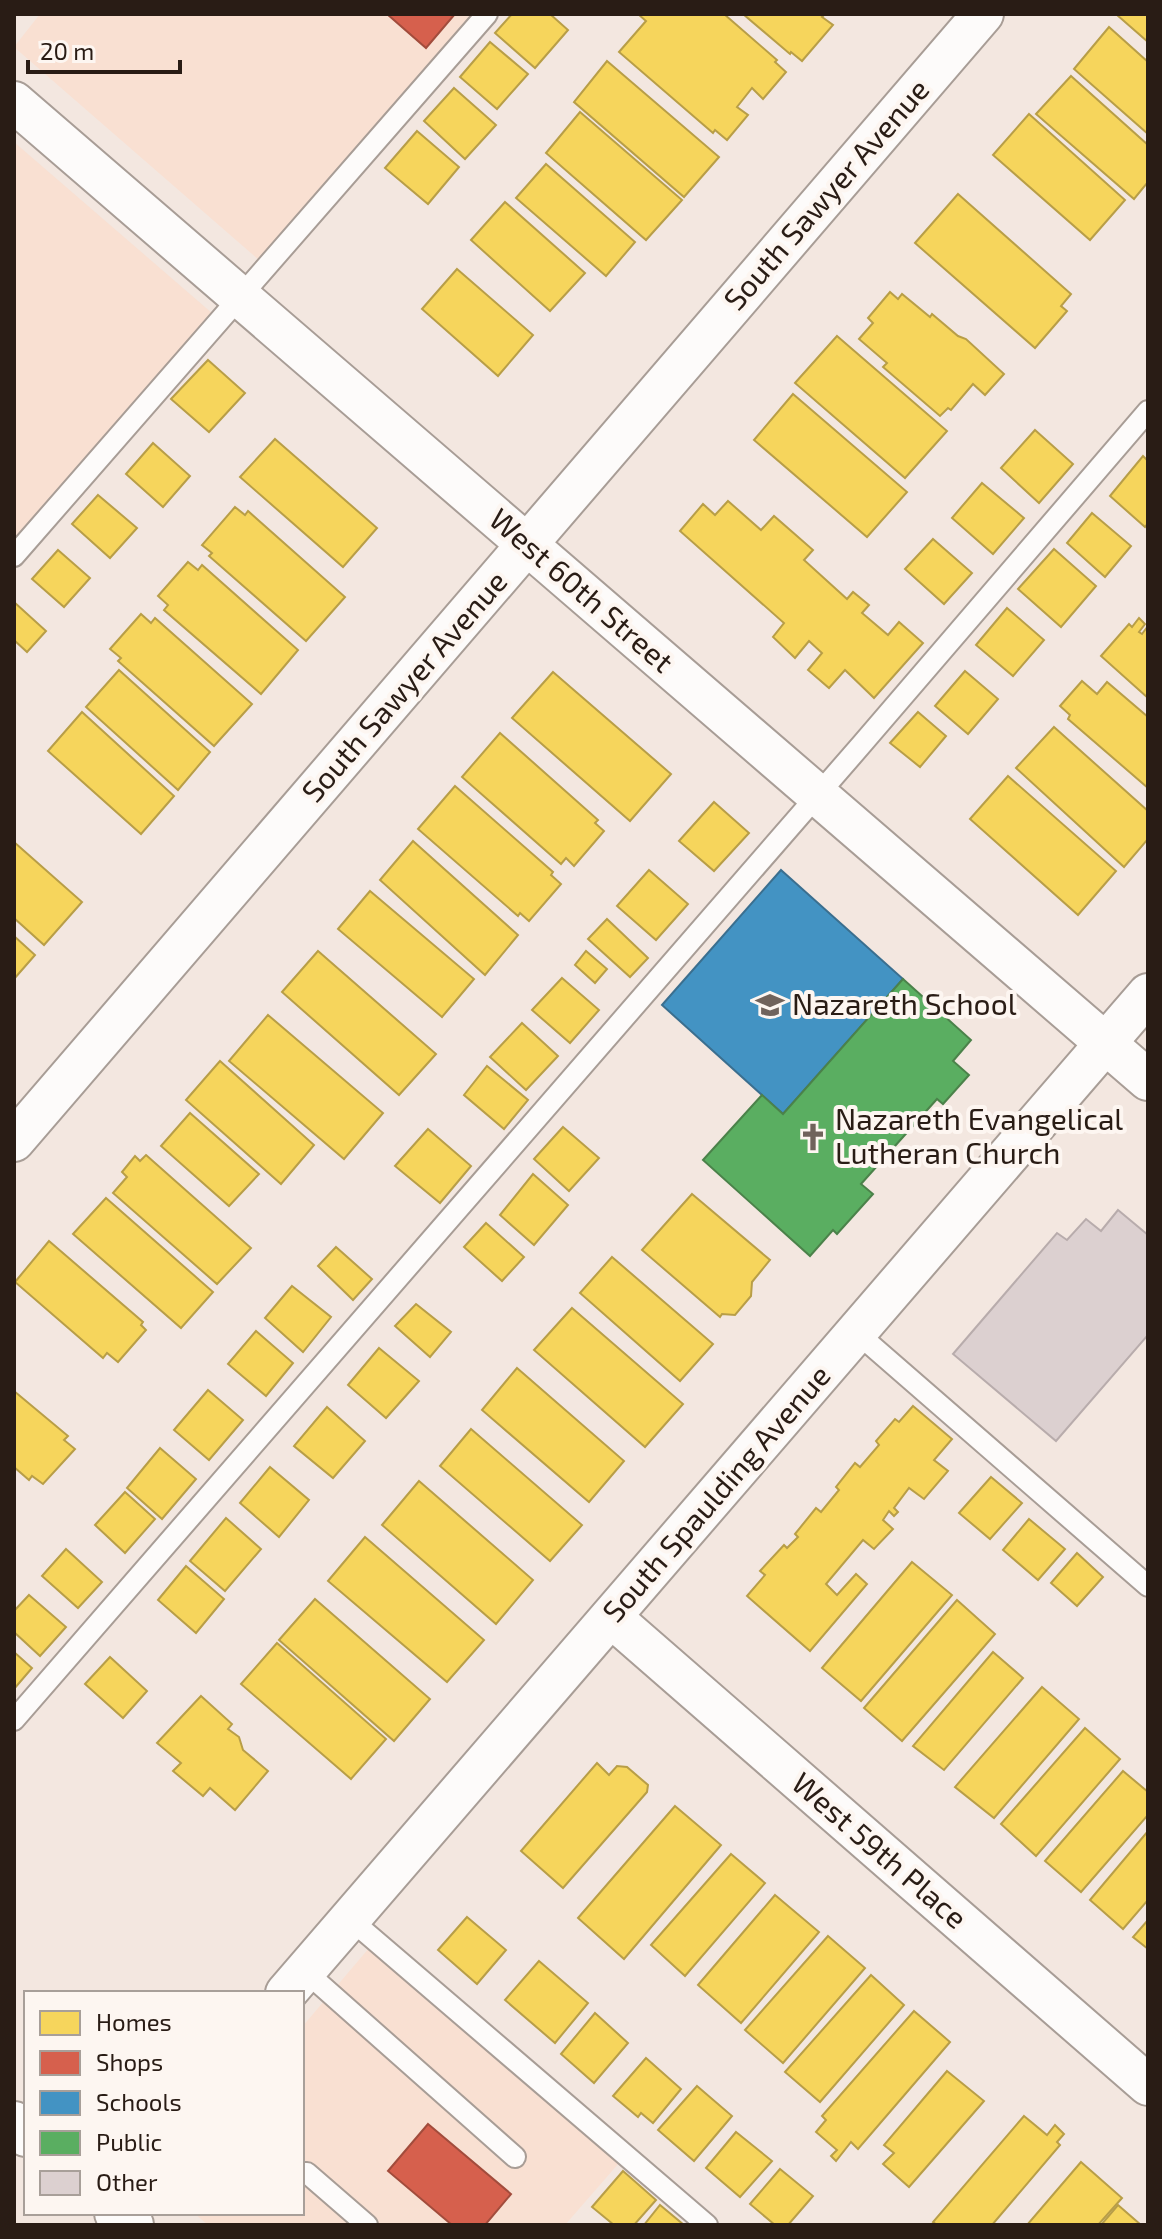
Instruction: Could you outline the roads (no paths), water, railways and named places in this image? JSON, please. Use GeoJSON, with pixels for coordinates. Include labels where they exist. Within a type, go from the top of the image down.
{"type":"FeatureCollection","features":[{"type":"Feature","properties":{"kind":"street","name":"South Sawyer Avenue"},"geometry":{"type":"LineString","coordinates":[[14,1141],[983,14]]}},
{"type":"Feature","properties":{"kind":"street","name":"West 60th Street"},"geometry":{"type":"LineString","coordinates":[[14,102],[1148,1080]]}},
{"type":"Feature","properties":{"kind":"street","name":"South Spaulding Avenue"},"geometry":{"type":"LineString","coordinates":[[295,1982],[1148,994]]}},
{"type":"Feature","properties":{"kind":"street","name":"West 59th Place"},"geometry":{"type":"LineString","coordinates":[[611,1617],[1148,2085]]}},
{"type":"Feature","properties":{"kind":"lane"},"geometry":{"type":"LineString","coordinates":[[14,556],[487,14]]}},
{"type":"Feature","properties":{"kind":"lane"},"geometry":{"type":"LineString","coordinates":[[14,1720],[1148,411]]}},
{"type":"Feature","properties":{"kind":"lane"},"geometry":{"type":"LineString","coordinates":[[856,1332],[1148,1586]]}},
{"type":"Feature","properties":{"kind":"lane"},"geometry":{"type":"LineString","coordinates":[[350,1919],[707,2225]]}},
{"type":"Feature","properties":{"kind":"lane"},"geometry":{"type":"LineString","coordinates":[[295,1982],[515,2157]]}},
{"type":"Feature","properties":{"kind":"lane"},"geometry":{"type":"LineString","coordinates":[[304,2173],[367,2225]]}},
{"type":"Feature","properties":{"kind":"place","name":"Nazareth School"},"geometry":{"type":"Point","coordinates":[770,1005]}},
{"type":"Feature","properties":{"kind":"place","name":"Nazareth Evangelical Lutheran Church"},"geometry":{"type":"Point","coordinates":[813,1137]}}]}
